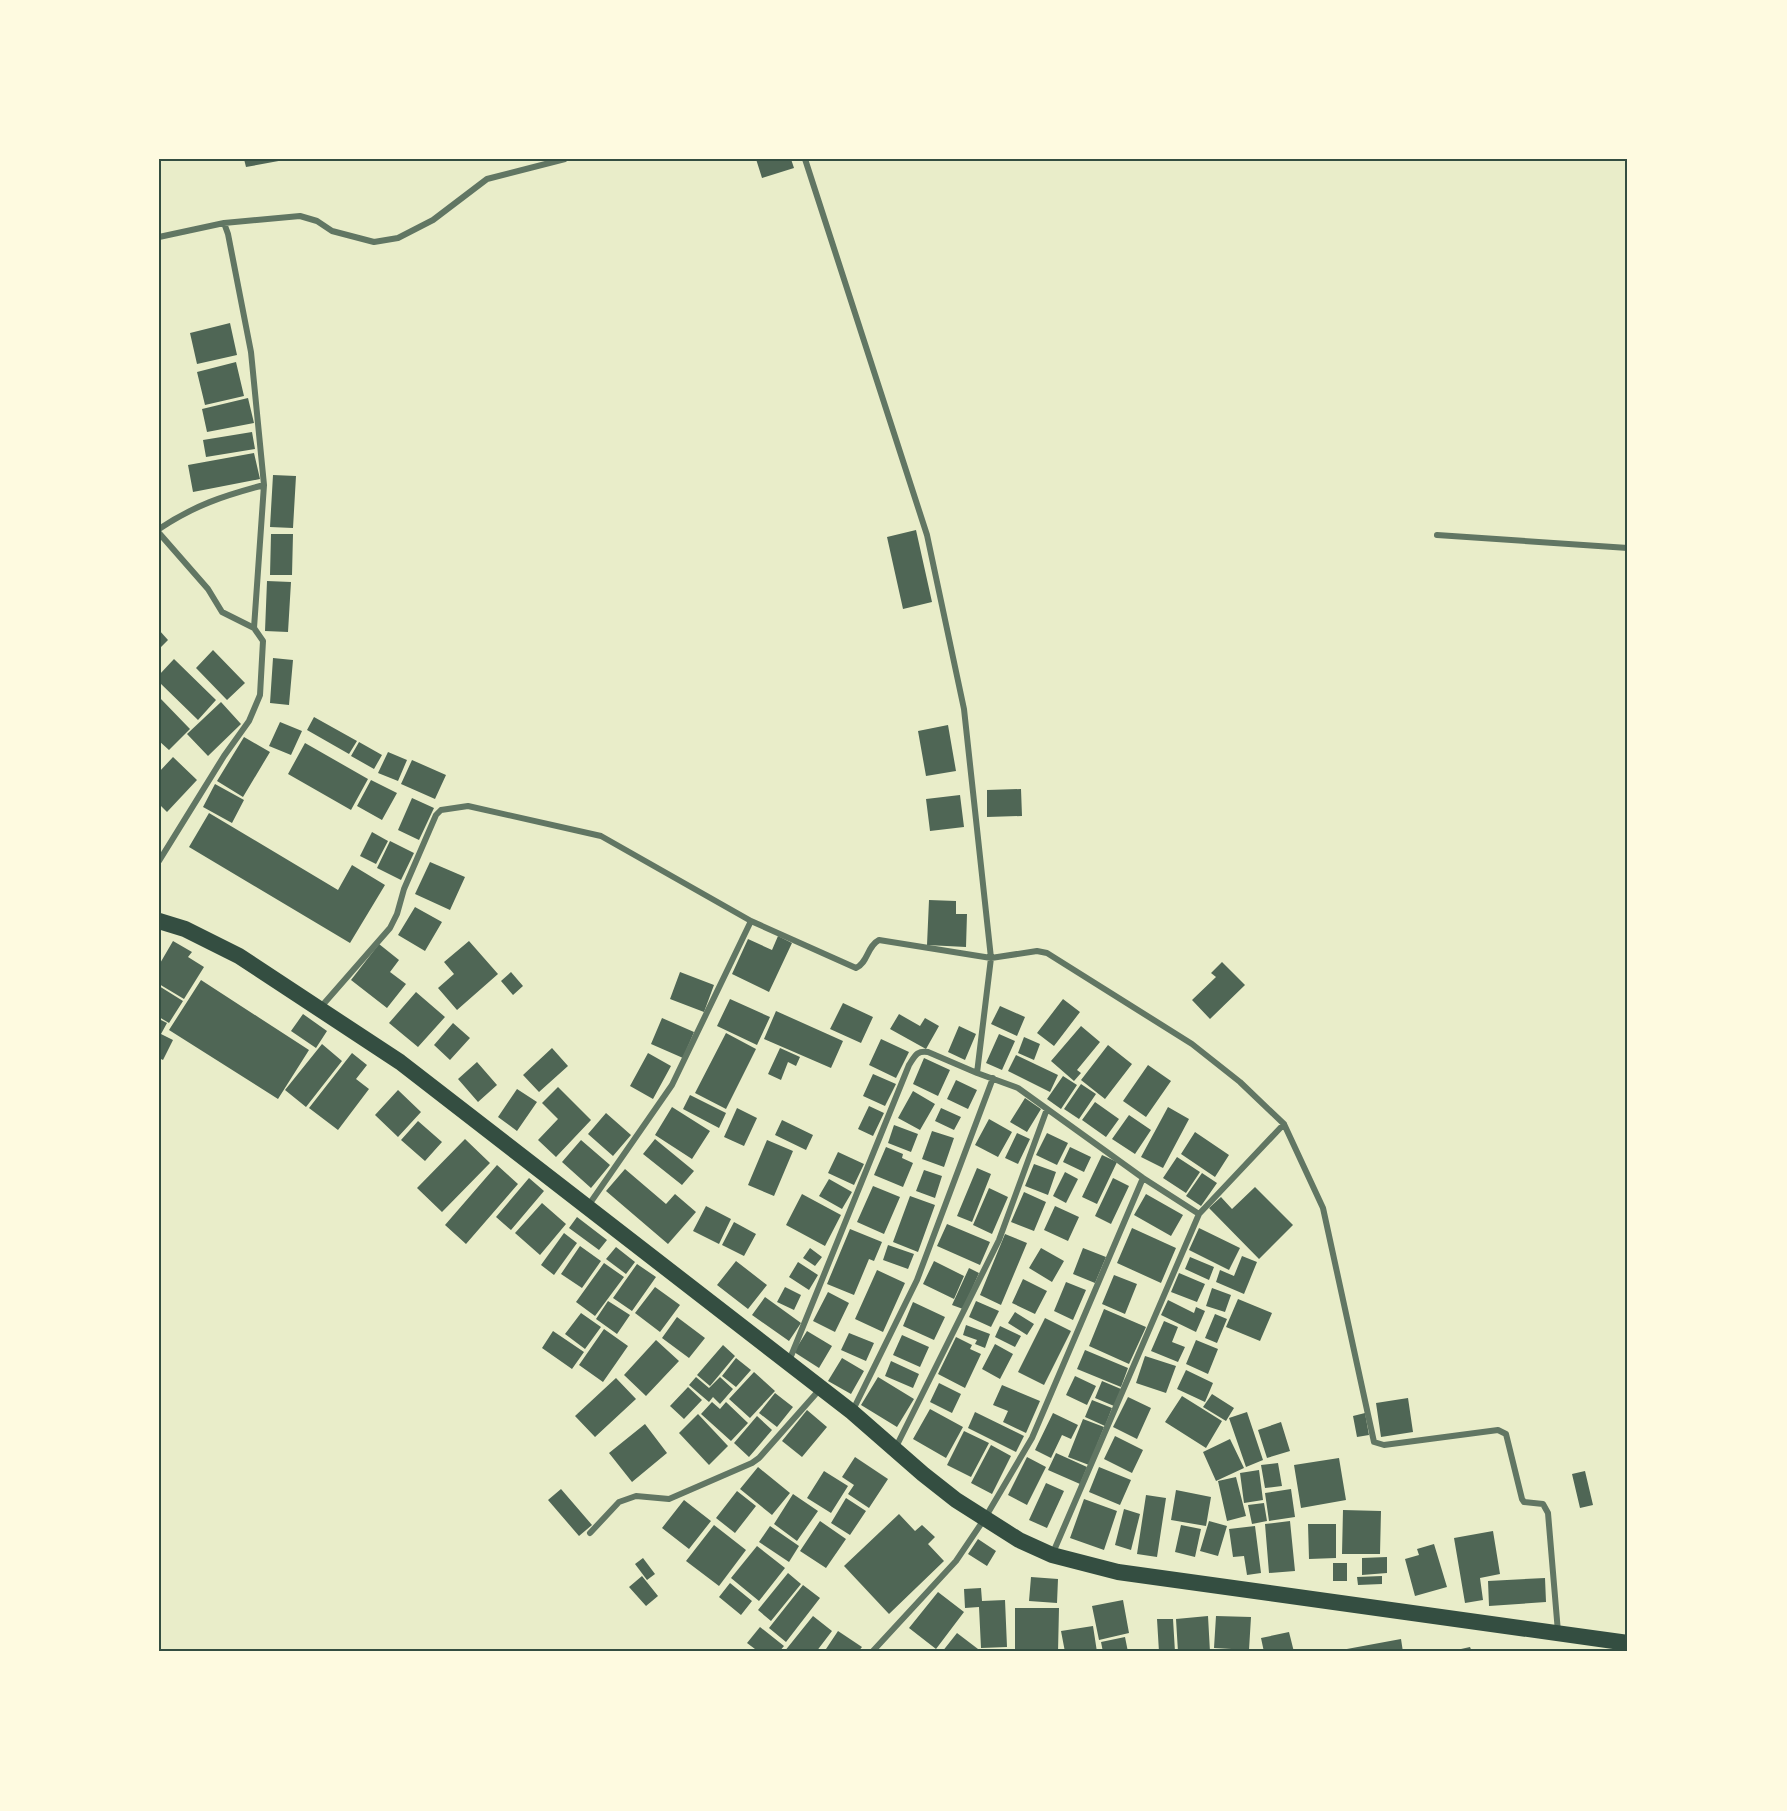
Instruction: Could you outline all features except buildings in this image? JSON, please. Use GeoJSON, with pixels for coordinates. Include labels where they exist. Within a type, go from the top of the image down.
{"type":"FeatureCollection","features":[{"type":"Feature","properties":{"kind":"highway"},"geometry":{"type":"LineString","coordinates":[[159,921],[185,929],[239,956],[400,1062],[821,1387],[956,1500],[1019,1540],[1052,1555],[1118,1572],[1628,1643]]}},
{"type":"Feature","properties":{"kind":"street"},"geometry":{"type":"LineString","coordinates":[[159,237],[224,224],[300,216],[317,220],[332,231],[374,242],[398,238],[433,220],[487,179],[565,159]]}},
{"type":"Feature","properties":{"kind":"street"},"geometry":{"type":"LineString","coordinates":[[805,159],[927,536],[964,709],[991,958],[977,1073]]}},
{"type":"Feature","properties":{"kind":"street"},"geometry":{"type":"LineString","coordinates":[[224,224],[228,234],[251,352],[264,485],[254,628]]}},
{"type":"Feature","properties":{"kind":"street"},"geometry":{"type":"LineString","coordinates":[[159,861],[224,756],[249,721],[260,695],[263,641],[254,628],[222,612],[208,589],[159,531],[185,512],[216,498],[264,485]]}},
{"type":"Feature","properties":{"kind":"street"},"geometry":{"type":"LineString","coordinates":[[1437,535],[1628,548]]}},
{"type":"Feature","properties":{"kind":"street"},"geometry":{"type":"LineString","coordinates":[[320,1008],[390,928],[436,815],[441,810],[468,806],[601,836],[751,921],[856,968],[862,965],[872,945],[879,940],[991,958],[1031,952],[1047,953],[1192,1044],[1240,1082],[1284,1124],[1323,1208],[1374,1442],[1384,1445],[1498,1430],[1506,1434],[1522,1499],[1524,1502],[1544,1504],[1548,1513],[1558,1633]]}},
{"type":"Feature","properties":{"kind":"street"},"geometry":{"type":"LineString","coordinates":[[588,1207],[672,1085],[751,921]]}},
{"type":"Feature","properties":{"kind":"street"},"geometry":{"type":"LineString","coordinates":[[789,1362],[909,1065],[916,1054],[921,1051],[1018,1088],[1143,1178],[1199,1214]]}},
{"type":"Feature","properties":{"kind":"street"},"geometry":{"type":"LineString","coordinates":[[852,1412],[917,1280],[993,1078]]}},
{"type":"Feature","properties":{"kind":"street"},"geometry":{"type":"LineString","coordinates":[[895,1450],[999,1240],[1047,1109]]}},
{"type":"Feature","properties":{"kind":"street"},"geometry":{"type":"LineString","coordinates":[[1052,1555],[1199,1214],[1284,1124]]}},
{"type":"Feature","properties":{"kind":"street"},"geometry":{"type":"LineString","coordinates":[[872,1652],[956,1561],[985,1518],[1032,1438],[1143,1178]]}},
{"type":"Feature","properties":{"kind":"street"},"geometry":{"type":"LineString","coordinates":[[590,1533],[619,1502],[636,1496],[669,1499],[752,1463],[759,1458],[821,1387]]}}]}
